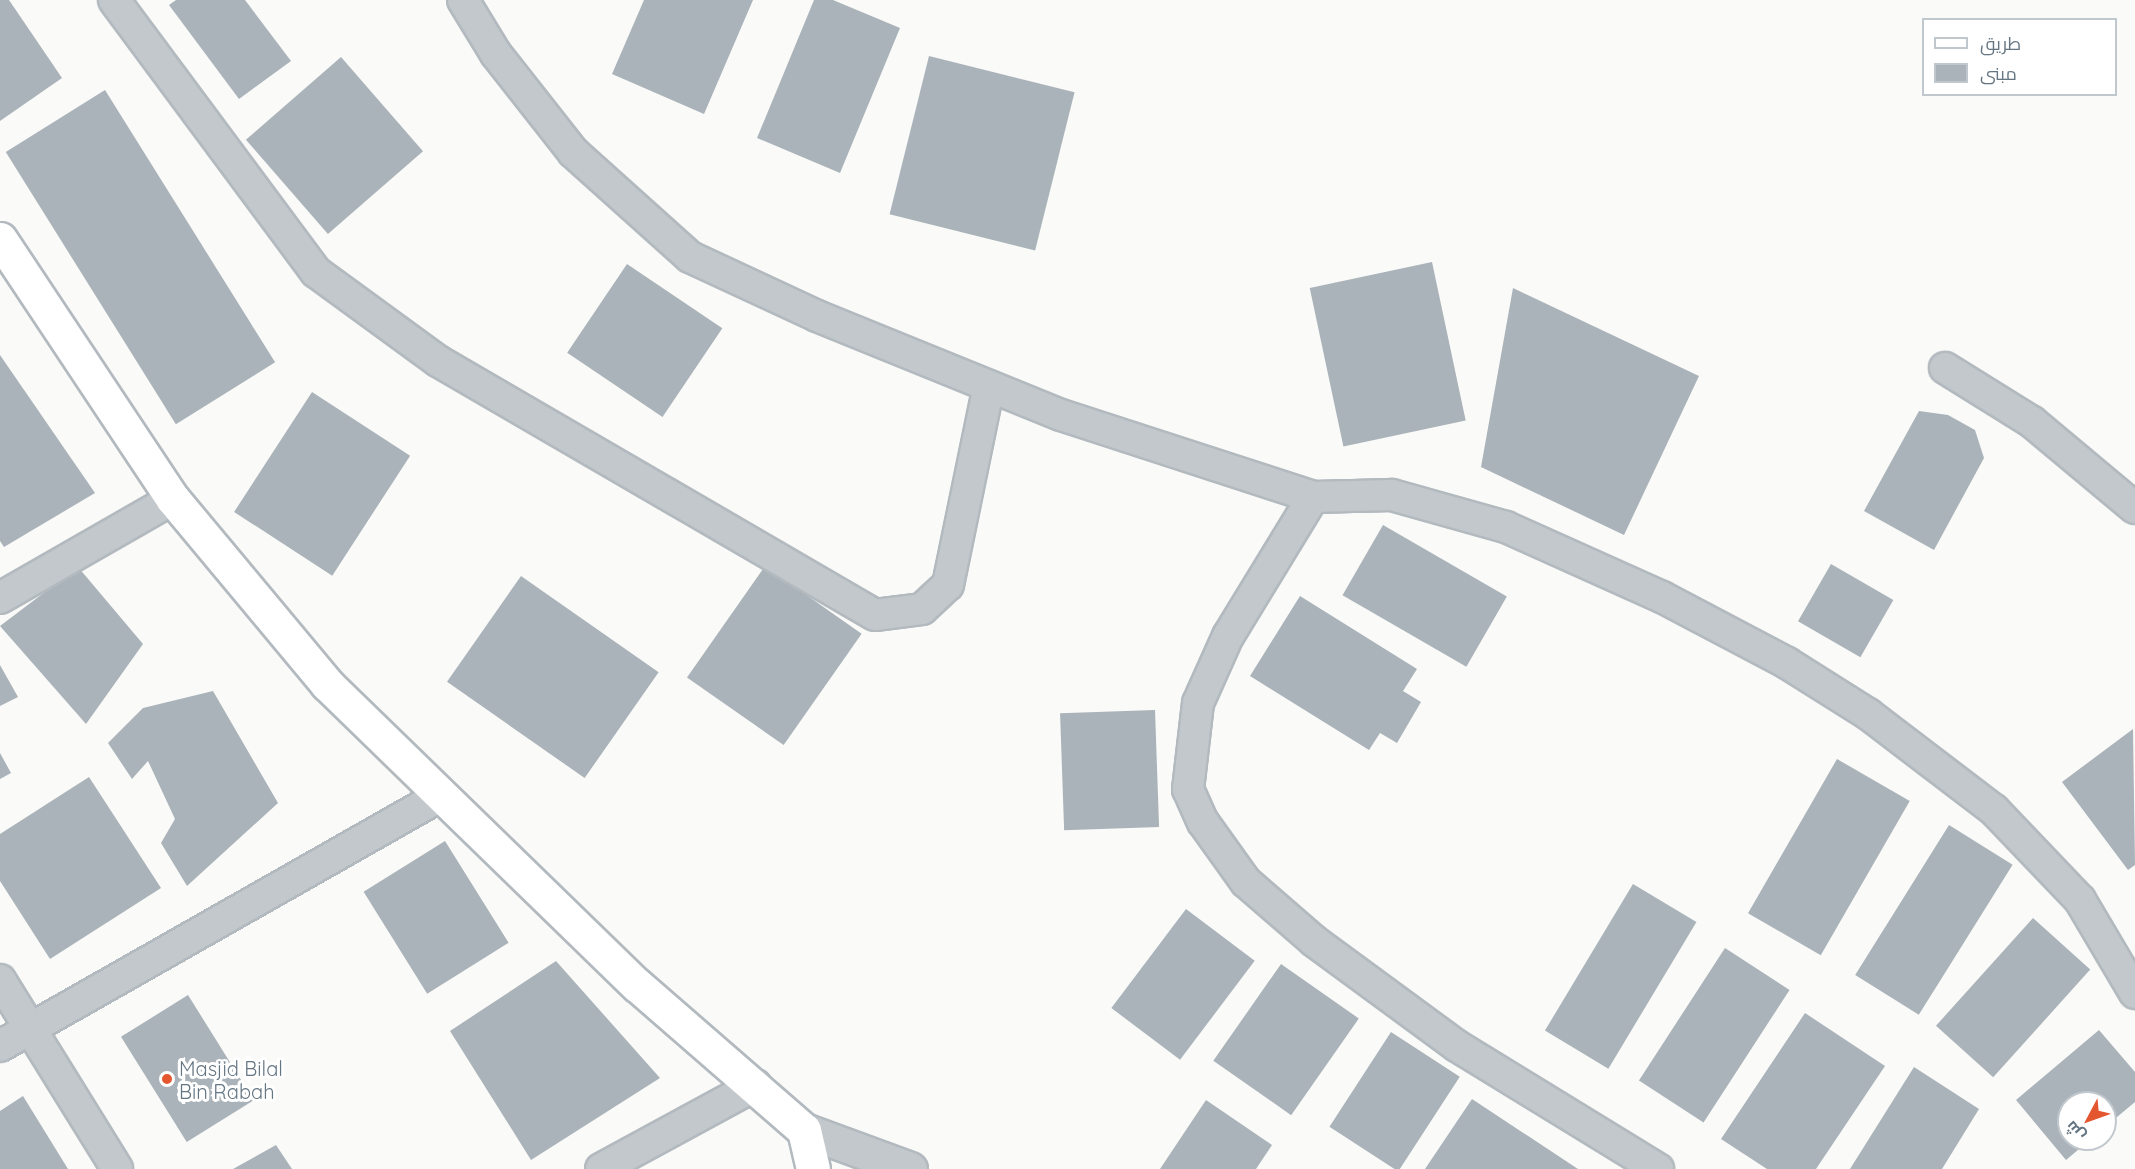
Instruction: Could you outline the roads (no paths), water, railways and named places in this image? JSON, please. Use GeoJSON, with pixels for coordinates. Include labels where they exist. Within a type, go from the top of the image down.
{"type":"FeatureCollection","features":[{"type":"Feature","properties":{"kind":"main road"},"geometry":{"type":"LineString","coordinates":[[0,239],[173,499],[327,684],[637,985],[756,1085],[804,1130],[813,1169]]}},
{"type":"Feature","properties":{"kind":"street"},"geometry":{"type":"LineString","coordinates":[[114,0],[316,272],[438,361],[875,615],[922,609],[948,585],[989,386]]}},
{"type":"Feature","properties":{"kind":"street"},"geometry":{"type":"LineString","coordinates":[[463,0],[496,54],[573,152],[690,257],[989,386],[1313,497],[1392,495],[1506,527],[1662,597],[1787,663],[1868,714],[1994,810],[2080,900],[2135,993]]}},
{"type":"Feature","properties":{"kind":"street"},"geometry":{"type":"LineString","coordinates":[[1946,368],[2032,422],[2135,508]]}},
{"type":"Feature","properties":{"kind":"street"},"geometry":{"type":"LineString","coordinates":[[1313,497],[1228,636],[1198,703],[1188,789],[1203,822],[1246,882],[1314,941],[1456,1046],[1658,1169]]}},
{"type":"Feature","properties":{"kind":"street"},"geometry":{"type":"LineString","coordinates":[[0,598],[173,499]]}},
{"type":"Feature","properties":{"kind":"street"},"geometry":{"type":"LineString","coordinates":[[0,1046],[440,796]]}},
{"type":"Feature","properties":{"kind":"street"},"geometry":{"type":"LineString","coordinates":[[0,980],[117,1169]]}},
{"type":"Feature","properties":{"kind":"street"},"geometry":{"type":"LineString","coordinates":[[601,1169],[756,1085]]}},
{"type":"Feature","properties":{"kind":"street"},"geometry":{"type":"LineString","coordinates":[[804,1130],[910,1169]]}},
{"type":"Feature","properties":{"kind":"place","name":"Masjid Bilal Bin Rabah"},"geometry":{"type":"Point","coordinates":[167,1079]}}]}
